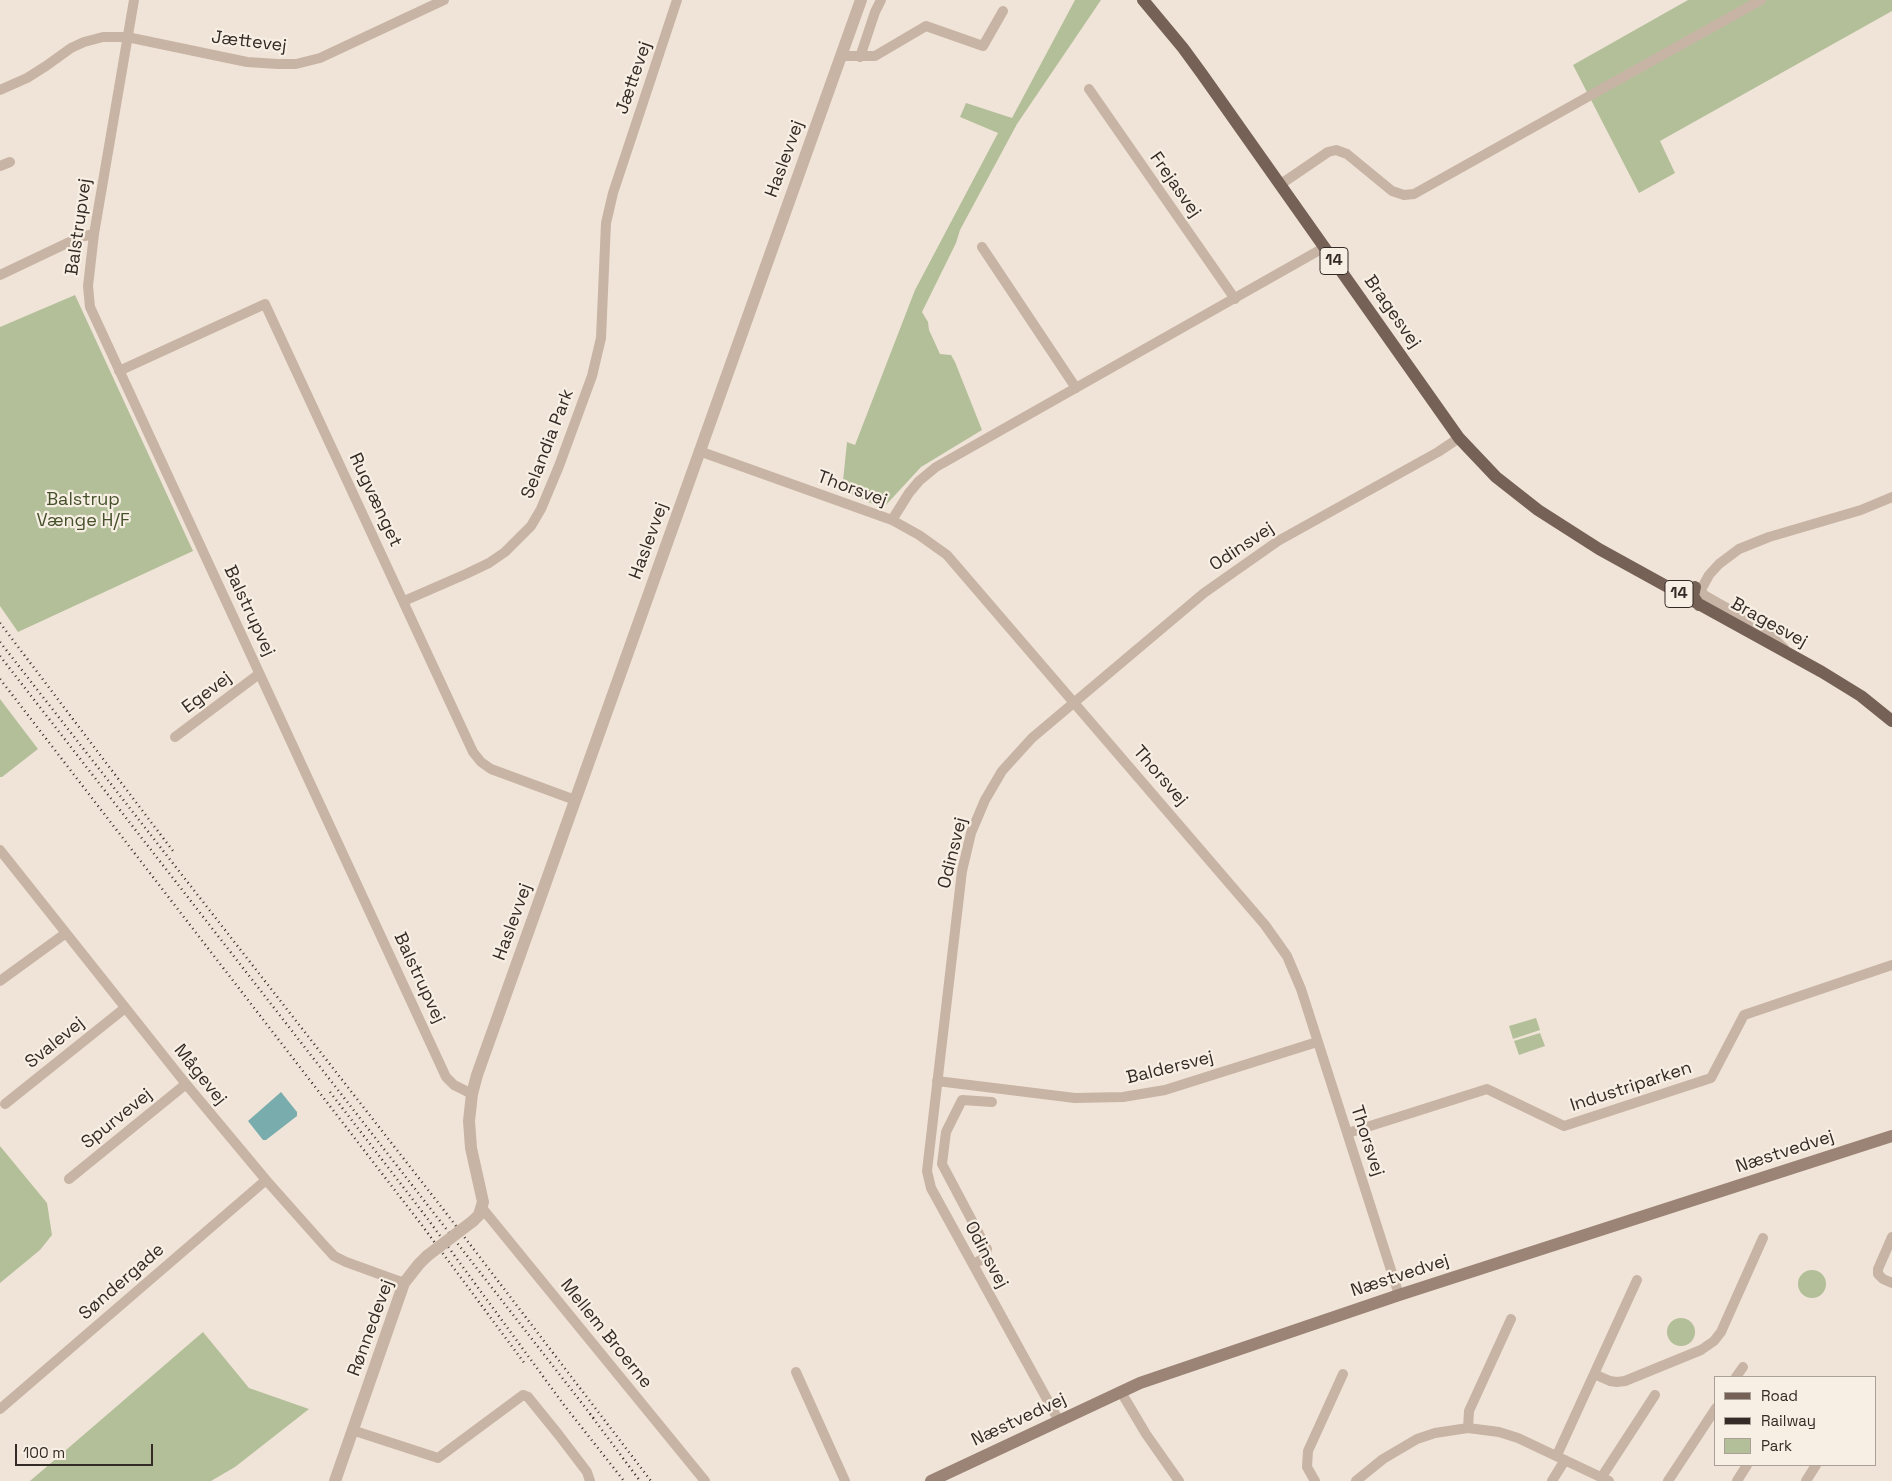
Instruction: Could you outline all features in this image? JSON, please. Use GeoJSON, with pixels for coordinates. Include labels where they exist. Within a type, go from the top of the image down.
{"type":"FeatureCollection","features":[{"type":"Feature","properties":{"kind":"main road","name":"Bragesvej"},"geometry":{"type":"LineString","coordinates":[[1143,0],[1184,48],[1459,438],[1473,455],[1496,477],[1538,510],[1622,562],[1695,595],[1861,696],[1892,721]]}},
{"type":"Feature","properties":{"kind":"main road","name":"Bragesvej"},"geometry":{"type":"LineString","coordinates":[[1538,510],[1695,595],[1822,672]]}},
{"type":"Feature","properties":{"kind":"main road","name":"Næstvedvej"},"geometry":{"type":"LineString","coordinates":[[930,1481],[1121,1392],[1170,1372],[1399,1295],[1892,1136]]}},
{"type":"Feature","properties":{"kind":"street","name":"Balstrupvej"},"geometry":{"type":"LineString","coordinates":[[134,0],[94,234],[88,286],[90,306],[446,1077],[454,1085],[472,1094]]}},
{"type":"Feature","properties":{"kind":"street","name":"Jættevej"},"geometry":{"type":"LineString","coordinates":[[0,90],[27,78],[71,48],[103,37],[127,38],[247,62],[296,64],[320,58],[444,0]]}},
{"type":"Feature","properties":{"kind":"street","name":"Jættevej"},"geometry":{"type":"LineString","coordinates":[[606,223],[613,193],[677,0]]}},
{"type":"Feature","properties":{"kind":"street","name":"Haslevvej"},"geometry":{"type":"LineString","coordinates":[[472,1094],[699,451],[861,0]]}},
{"type":"Feature","properties":{"kind":"street"},"geometry":{"type":"LineString","coordinates":[[860,57],[874,12],[881,0]]}},
{"type":"Feature","properties":{"kind":"street"},"geometry":{"type":"LineString","coordinates":[[1281,184],[1328,152],[1336,150],[1347,154],[1392,191],[1404,195],[1414,194],[1761,0]]}},
{"type":"Feature","properties":{"kind":"street"},"geometry":{"type":"LineString","coordinates":[[841,56],[875,56],[926,26],[983,46],[1003,11]]}},
{"type":"Feature","properties":{"kind":"street","name":"Frejasvej"},"geometry":{"type":"LineString","coordinates":[[1089,89],[1235,299]]}},
{"type":"Feature","properties":{"kind":"street"},"geometry":{"type":"LineString","coordinates":[[0,166],[10,162]]}},
{"type":"Feature","properties":{"kind":"street","name":"Selandia Park"},"geometry":{"type":"LineString","coordinates":[[404,601],[474,570],[505,552],[531,526],[541,509],[592,376],[601,338],[606,223]]}},
{"type":"Feature","properties":{"kind":"street"},"geometry":{"type":"LineString","coordinates":[[0,275],[80,237],[94,234]]}},
{"type":"Feature","properties":{"kind":"street"},"geometry":{"type":"LineString","coordinates":[[982,247],[1076,388]]}},
{"type":"Feature","properties":{"kind":"street"},"geometry":{"type":"LineString","coordinates":[[892,520],[919,481],[936,467],[1325,248]]}},
{"type":"Feature","properties":{"kind":"street","name":"Rugvænget"},"geometry":{"type":"LineString","coordinates":[[119,371],[265,304],[473,752],[481,762],[491,769],[575,800]]}},
{"type":"Feature","properties":{"kind":"street","name":"Odinsvej"},"geometry":{"type":"LineString","coordinates":[[1059,1421],[931,1188],[927,1171],[962,871],[971,833],[985,800],[1002,771],[1032,738],[1204,592],[1285,537],[1438,452],[1459,438]]}},
{"type":"Feature","properties":{"kind":"street","name":"Thorsvej"},"geometry":{"type":"LineString","coordinates":[[699,451],[892,520],[919,535],[947,555],[1265,925],[1287,956],[1301,989],[1399,1295]]}},
{"type":"Feature","properties":{"kind":"street"},"geometry":{"type":"LineString","coordinates":[[1695,595],[1712,563],[1725,551],[1738,544],[1772,531],[1808,526],[1861,510],[1892,497]]}},
{"type":"Feature","properties":{"kind":"street","name":"Egevej"},"geometry":{"type":"LineString","coordinates":[[175,737],[259,674]]}},
{"type":"Feature","properties":{"kind":"street","name":"Mågevej"},"geometry":{"type":"LineString","coordinates":[[2,855],[66,932],[186,1084],[266,1180],[334,1256],[404,1283]]}},
{"type":"Feature","properties":{"kind":"street"},"geometry":{"type":"LineString","coordinates":[[0,981],[66,932]]}},
{"type":"Feature","properties":{"kind":"street","name":"Industriparken"},"geometry":{"type":"LineString","coordinates":[[1348,1133],[1487,1089],[1564,1126],[1711,1078],[1744,1015],[1892,965]]}},
{"type":"Feature","properties":{"kind":"street","name":"Svalevej"},"geometry":{"type":"LineString","coordinates":[[4,1104],[125,1008]]}},
{"type":"Feature","properties":{"kind":"street","name":"Baldersvej"},"geometry":{"type":"LineString","coordinates":[[937,1081],[1075,1098],[1122,1098],[1165,1090],[1317,1042]]}},
{"type":"Feature","properties":{"kind":"street","name":"Spurvevej"},"geometry":{"type":"LineString","coordinates":[[69,1179],[186,1084]]}},
{"type":"Feature","properties":{"kind":"street"},"geometry":{"type":"LineString","coordinates":[[472,1094],[469,1121],[471,1148],[482,1195],[482,1208]]}},
{"type":"Feature","properties":{"kind":"street"},"geometry":{"type":"LineString","coordinates":[[972,1264],[985,1258],[987,1249],[942,1164],[946,1132],[962,1100],[992,1102]]}},
{"type":"Feature","properties":{"kind":"street"},"geometry":{"type":"LineString","coordinates":[[930,1142],[945,1143]]}},
{"type":"Feature","properties":{"kind":"street","name":"Søndergade"},"geometry":{"type":"LineString","coordinates":[[0,1408],[266,1180]]}},
{"type":"Feature","properties":{"kind":"street","name":"Rønnedevej"},"geometry":{"type":"LineString","coordinates":[[335,1481],[404,1283],[427,1256],[473,1222],[482,1208]]}},
{"type":"Feature","properties":{"kind":"street","name":"Mellem Broerne"},"geometry":{"type":"LineString","coordinates":[[482,1208],[705,1481]]}},
{"type":"Feature","properties":{"kind":"street"},"geometry":{"type":"LineString","coordinates":[[1892,1237],[1878,1269],[1878,1274],[1883,1279],[1892,1283]]}},
{"type":"Feature","properties":{"kind":"street"},"geometry":{"type":"LineString","coordinates":[[1594,1374],[1610,1381],[1625,1381],[1701,1350],[1714,1341],[1721,1332],[1763,1238]]}},
{"type":"Feature","properties":{"kind":"street"},"geometry":{"type":"LineString","coordinates":[[1552,1481],[1594,1374],[1637,1280]]}},
{"type":"Feature","properties":{"kind":"street"},"geometry":{"type":"LineString","coordinates":[[1468,1428],[1470,1411],[1511,1319]]}},
{"type":"Feature","properties":{"kind":"street"},"geometry":{"type":"LineString","coordinates":[[1737,1376],[1743,1366]]}},
{"type":"Feature","properties":{"kind":"street"},"geometry":{"type":"LineString","coordinates":[[796,1372],[846,1481]]}},
{"type":"Feature","properties":{"kind":"street"},"geometry":{"type":"LineString","coordinates":[[1315,1481],[1307,1467],[1308,1451],[1343,1374]]}},
{"type":"Feature","properties":{"kind":"street"},"geometry":{"type":"LineString","coordinates":[[1121,1392],[1146,1434],[1179,1481]]}},
{"type":"Feature","properties":{"kind":"street"},"geometry":{"type":"LineString","coordinates":[[352,1430],[438,1458],[523,1395],[528,1397],[558,1434],[587,1472],[590,1481]]}},
{"type":"Feature","properties":{"kind":"street"},"geometry":{"type":"LineString","coordinates":[[1356,1481],[1383,1459],[1417,1438],[1468,1428],[1500,1432],[1605,1479],[1655,1395]]}},
{"type":"Feature","properties":{"kind":"street"},"geometry":{"type":"LineString","coordinates":[[1668,1481],[1714,1411]]}},
{"type":"Feature","properties":{"kind":"street"},"geometry":{"type":"LineString","coordinates":[[1737,1481],[1746,1466]]}},
{"type":"Feature","properties":{"kind":"street"},"geometry":{"type":"LineString","coordinates":[[1806,1481],[1815,1466]]}},
{"type":"Feature","properties":{"kind":"green space"},"geometry":{"type":"Polygon","coordinates":[[[1075,0],[1101,0],[1017,124],[960,230],[956,243],[922,312],[928,322],[929,330],[940,354],[951,355],[955,362],[982,430],[921,467],[885,506],[875,505],[849,493],[843,481],[847,442],[855,445],[915,290],[998,133],[960,117],[966,103],[1012,118],[1075,0]]]}},
{"type":"Feature","properties":{"kind":"green space"},"geometry":{"type":"Polygon","coordinates":[[[1688,0],[1892,0],[1892,11],[1660,141],[1675,173],[1639,193],[1573,65],[1688,0]]]}},
{"type":"Feature","properties":{"kind":"green space","name":"Balstrup Vænge H/F"},"geometry":{"type":"Polygon","coordinates":[[[75,295],[193,551],[18,632],[0,606],[0,327],[75,295]]]}},
{"type":"Feature","properties":{"kind":"green space"},"geometry":{"type":"Polygon","coordinates":[[[0,699],[38,749],[2,777],[0,777],[0,699]]]}},
{"type":"Feature","properties":{"kind":"green space"},"geometry":{"type":"Polygon","coordinates":[[[1536,1018],[1540,1030],[1513,1039],[1509,1026],[1536,1018]]]}},
{"type":"Feature","properties":{"kind":"green space"},"geometry":{"type":"Polygon","coordinates":[[[1540,1033],[1545,1046],[1519,1055],[1514,1041],[1540,1033]]]}},
{"type":"Feature","properties":{"kind":"green space"},"geometry":{"type":"Polygon","coordinates":[[[0,1146],[47,1203],[52,1235],[40,1250],[0,1283],[0,1146]]]}},
{"type":"Feature","properties":{"kind":"green space"},"geometry":{"type":"Polygon","coordinates":[[[1812,1270],[1822,1274],[1826,1284],[1822,1294],[1812,1298],[1802,1294],[1798,1284],[1802,1274],[1812,1270]]]}},
{"type":"Feature","properties":{"kind":"green space"},"geometry":{"type":"Polygon","coordinates":[[[1681,1318],[1691,1322],[1695,1332],[1691,1342],[1681,1346],[1671,1342],[1667,1332],[1671,1322],[1681,1318]]]}},
{"type":"Feature","properties":{"kind":"green space"},"geometry":{"type":"Polygon","coordinates":[[[203,1332],[249,1388],[309,1409],[235,1467],[211,1481],[30,1481],[203,1332]]]}},
{"type":"Feature","properties":{"kind":"water"},"geometry":{"type":"Polygon","coordinates":[[[281,1092],[297,1112],[297,1116],[266,1140],[263,1140],[248,1121],[281,1092]]]}},
{"type":"Feature","properties":{"kind":"railway"},"geometry":{"type":"LineString","coordinates":[[0,623],[173,851]]}},
{"type":"Feature","properties":{"kind":"railway"},"geometry":{"type":"LineString","coordinates":[[0,642],[443,1209],[651,1481]]}},
{"type":"Feature","properties":{"kind":"railway"},"geometry":{"type":"LineString","coordinates":[[0,656],[595,1420]]}},
{"type":"Feature","properties":{"kind":"railway"},"geometry":{"type":"LineString","coordinates":[[0,679],[421,1224],[525,1364]]}},
{"type":"Feature","properties":{"kind":"railway"},"geometry":{"type":"LineString","coordinates":[[330,1092],[427,1218],[564,1405],[624,1481]]}},
{"type":"Feature","properties":{"kind":"railway"},"geometry":{"type":"LineString","coordinates":[[590,1414],[640,1481]]}}]}
